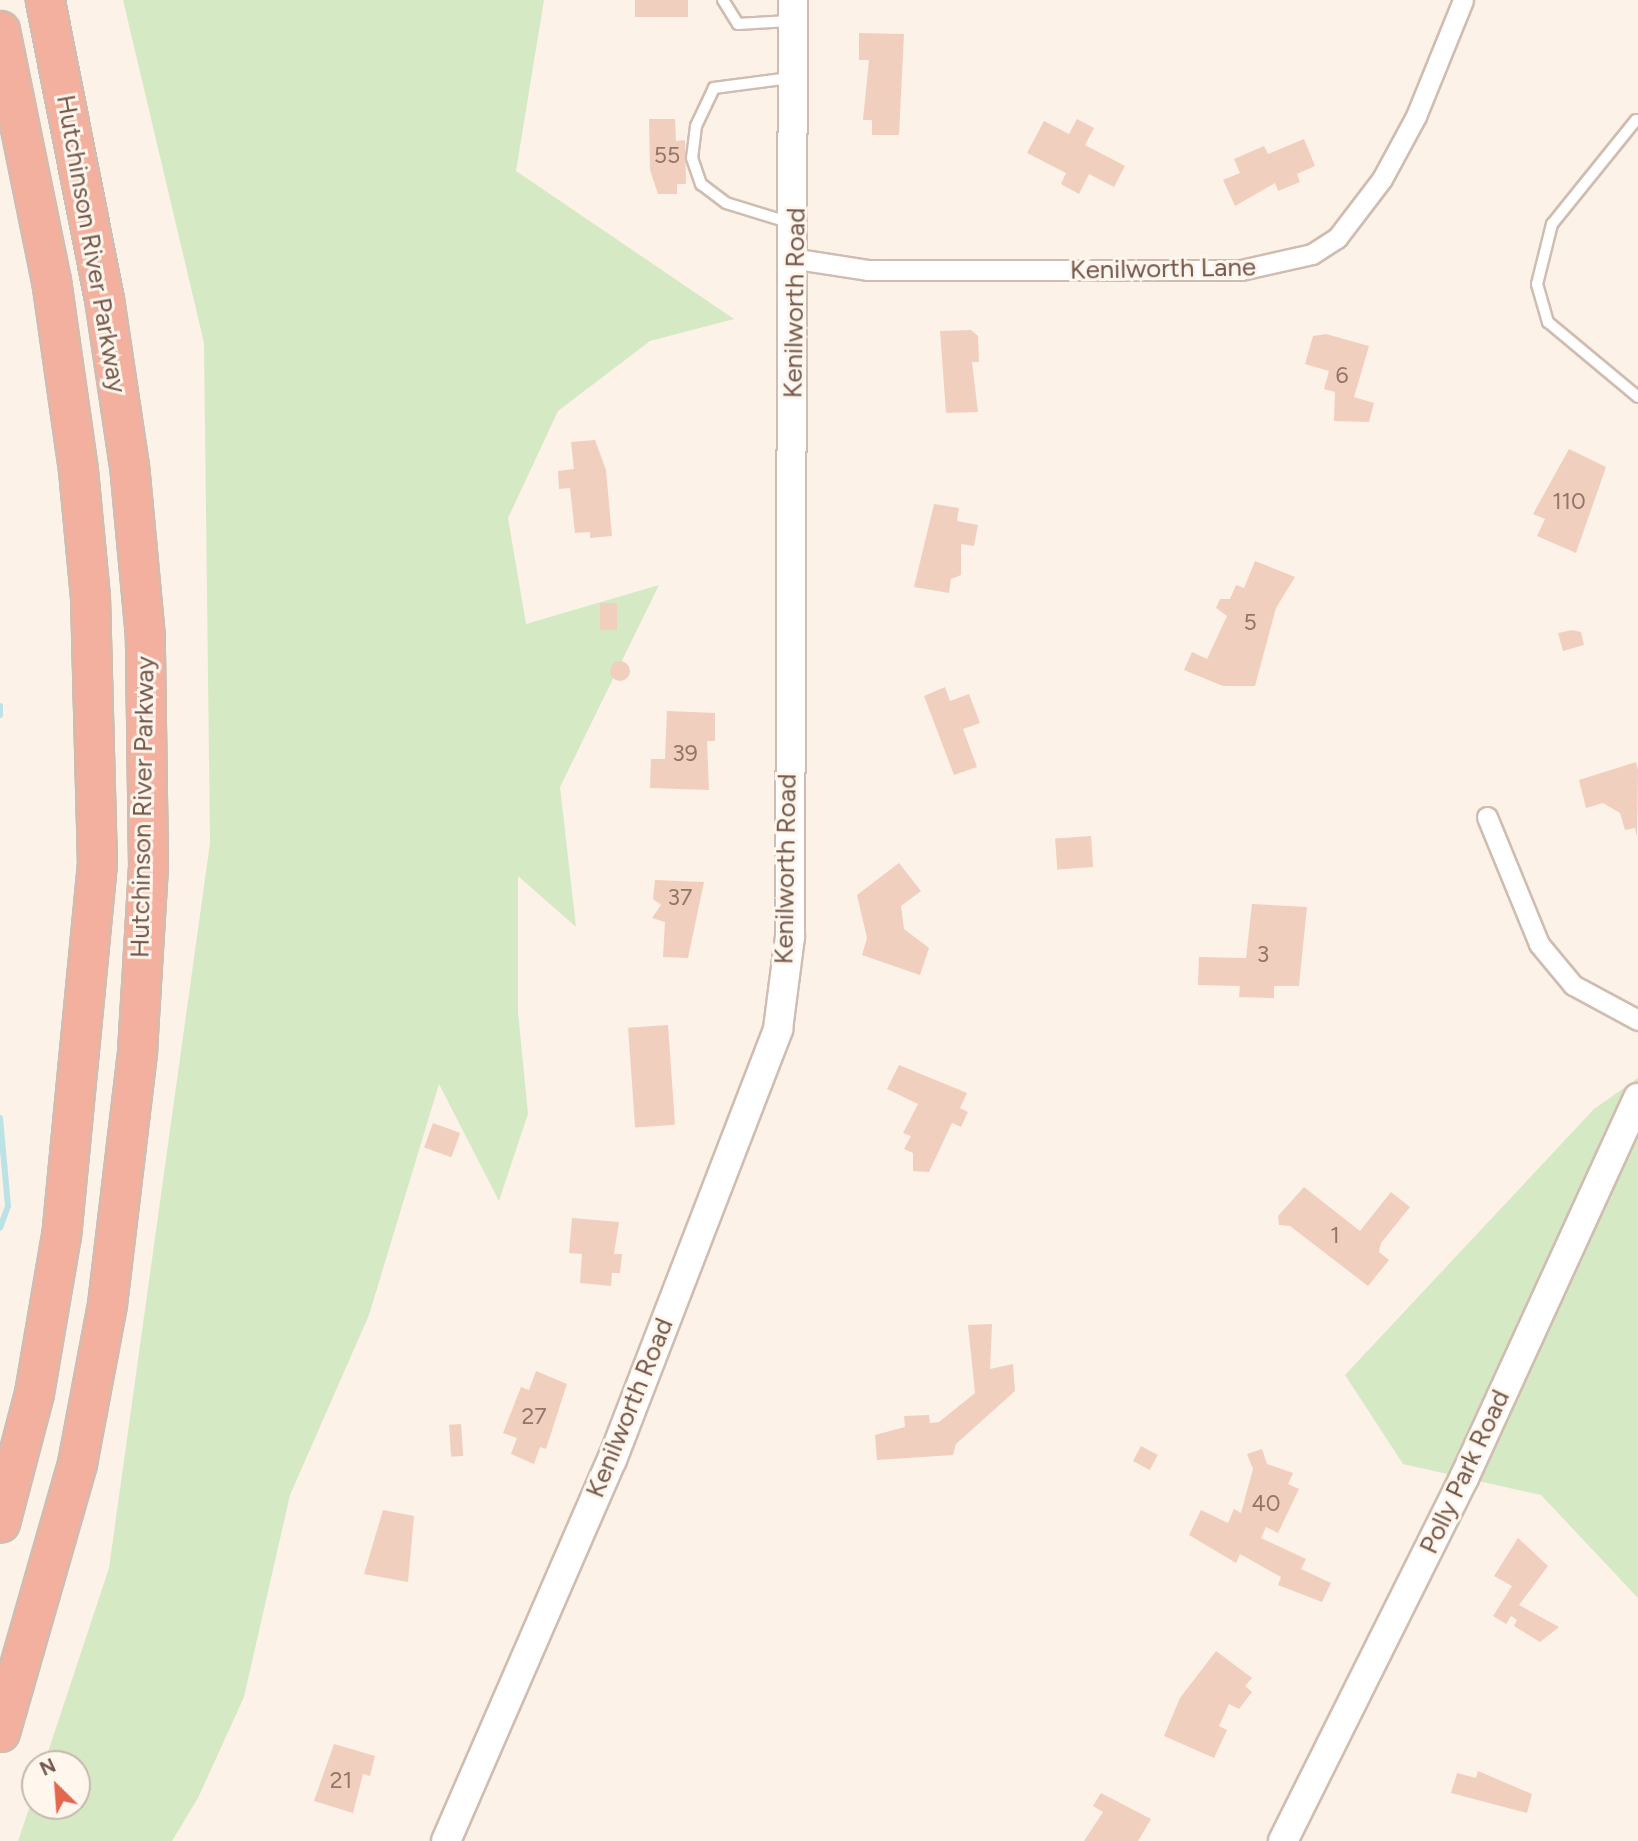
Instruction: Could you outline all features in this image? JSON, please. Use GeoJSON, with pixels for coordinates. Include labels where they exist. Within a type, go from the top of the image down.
{"type":"FeatureCollection","features":[{"type":"Feature","properties":{"kind":"highway","name":"Hutchinson River Parkway"},"geometry":{"type":"LineString","coordinates":[[0,1732],[78,1463],[107,1304],[137,1051],[148,865],[145,637],[129,466],[104,299],[45,0]]}},
{"type":"Feature","properties":{"kind":"highway","name":"Hutchinson River Parkway"},"geometry":{"type":"LineString","coordinates":[[0,30],[51,280],[79,482],[90,611],[97,863],[61,1236],[34,1393],[0,1523]]}},
{"type":"Feature","properties":{"kind":"street","name":"Kenilworth Lane"},"geometry":{"type":"LineString","coordinates":[[797,259],[867,270],[1241,270],[1312,254],[1337,238],[1382,178],[1416,116],[1463,0]]}},
{"type":"Feature","properties":{"kind":"street","name":"Kenilworth Road"},"geometry":{"type":"LineString","coordinates":[[446,1841],[612,1460],[778,1029],[790,937],[797,259],[793,10]]}},
{"type":"Feature","properties":{"kind":"street"},"geometry":{"type":"LineString","coordinates":[[1487,817],[1539,944],[1573,985],[1638,1020]]}},
{"type":"Feature","properties":{"kind":"street","name":"Polly Park Road"},"geometry":{"type":"LineString","coordinates":[[1283,1841],[1458,1490],[1638,1098]]}},
{"type":"Feature","properties":{"kind":"lane"},"geometry":{"type":"LineString","coordinates":[[723,0],[738,24],[793,10]]}},
{"type":"Feature","properties":{"kind":"lane"},"geometry":{"type":"LineString","coordinates":[[794,78],[714,88],[696,126],[692,158],[701,184],[726,203],[796,223]]}},
{"type":"Feature","properties":{"kind":"lane"},"geometry":{"type":"LineString","coordinates":[[1636,120],[1552,224],[1537,284],[1548,322],[1638,397]]}},
{"type":"Feature","properties":{"kind":"green space"},"geometry":{"type":"Polygon","coordinates":[[[123,0],[544,0],[516,171],[734,319],[650,341],[558,411],[508,518],[526,624],[659,585],[560,787],[576,927],[518,876],[518,1012],[528,1114],[499,1201],[439,1084],[369,1315],[290,1495],[244,1697],[198,1798],[172,1841],[18,1841],[25,1820],[91,1820],[91,1750],[49,1750],[109,1568],[210,843],[204,343],[123,0]]]}},
{"type":"Feature","properties":{"kind":"green space"},"geometry":{"type":"Polygon","coordinates":[[[1638,1078],[1638,1598],[1541,1495],[1403,1464],[1345,1375],[1594,1109],[1638,1078]]]}},
{"type":"Feature","properties":{"kind":"building"},"geometry":{"type":"Polygon","coordinates":[[[635,0],[688,0],[688,17],[635,17],[635,0]]]}},
{"type":"Feature","properties":{"kind":"building"},"geometry":{"type":"Polygon","coordinates":[[[859,33],[904,34],[899,135],[872,135],[872,120],[863,120],[869,60],[859,60],[859,33]]]}},
{"type":"Feature","properties":{"kind":"building"},"geometry":{"type":"Polygon","coordinates":[[[649,119],[675,119],[676,141],[685,140],[686,184],[677,184],[677,194],[658,194],[650,170],[649,119]]]}},
{"type":"Feature","properties":{"kind":"building"},"geometry":{"type":"Polygon","coordinates":[[[1077,119],[1094,128],[1085,145],[1125,166],[1114,187],[1089,174],[1079,194],[1061,184],[1066,173],[1027,153],[1044,121],[1069,134],[1077,119]]]}},
{"type":"Feature","properties":{"kind":"building"},"geometry":{"type":"Polygon","coordinates":[[[1304,139],[1315,166],[1297,174],[1300,182],[1278,191],[1275,183],[1235,206],[1223,180],[1240,173],[1234,159],[1264,146],[1268,154],[1304,139]]]}},
{"type":"Feature","properties":{"kind":"building"},"geometry":{"type":"Polygon","coordinates":[[[971,330],[978,336],[979,362],[972,362],[978,412],[946,413],[940,331],[971,330]]]}},
{"type":"Feature","properties":{"kind":"building"},"geometry":{"type":"Polygon","coordinates":[[[1326,334],[1369,346],[1354,397],[1374,403],[1369,422],[1334,421],[1335,392],[1324,389],[1329,371],[1305,364],[1313,336],[1326,334]]]}},
{"type":"Feature","properties":{"kind":"building"},"geometry":{"type":"Polygon","coordinates":[[[595,440],[606,470],[612,536],[590,538],[590,532],[575,533],[570,488],[559,489],[558,471],[574,469],[571,442],[595,440]]]}},
{"type":"Feature","properties":{"kind":"building"},"geometry":{"type":"Polygon","coordinates":[[[1569,449],[1606,467],[1576,553],[1537,536],[1545,519],[1533,514],[1569,449]]]}},
{"type":"Feature","properties":{"kind":"building"},"geometry":{"type":"Polygon","coordinates":[[[934,504],[959,508],[957,521],[978,525],[974,546],[961,544],[961,575],[951,579],[949,593],[914,587],[934,504]]]}},
{"type":"Feature","properties":{"kind":"building"},"geometry":{"type":"Polygon","coordinates":[[[1255,561],[1295,577],[1276,608],[1255,686],[1223,686],[1184,670],[1192,652],[1207,659],[1227,616],[1216,608],[1220,599],[1230,599],[1236,585],[1244,588],[1255,561]]]}},
{"type":"Feature","properties":{"kind":"building"},"geometry":{"type":"Polygon","coordinates":[[[600,603],[617,603],[617,630],[600,630],[600,603]]]}},
{"type":"Feature","properties":{"kind":"building"},"geometry":{"type":"Polygon","coordinates":[[[1572,630],[1581,632],[1584,645],[1563,651],[1558,633],[1572,630]]]}},
{"type":"Feature","properties":{"kind":"building"},"geometry":{"type":"Polygon","coordinates":[[[620,661],[627,664],[630,671],[627,678],[620,681],[613,678],[610,671],[613,664],[620,661]]]}},
{"type":"Feature","properties":{"kind":"building"},"geometry":{"type":"Polygon","coordinates":[[[945,687],[950,701],[969,694],[980,723],[963,729],[977,767],[954,775],[924,696],[945,687]]]}},
{"type":"Feature","properties":{"kind":"building"},"geometry":{"type":"Polygon","coordinates":[[[667,711],[715,713],[715,741],[707,741],[709,790],[650,788],[651,759],[665,759],[667,711]]]}},
{"type":"Feature","properties":{"kind":"building"},"geometry":{"type":"Polygon","coordinates":[[[1636,762],[1637,837],[1635,828],[1625,830],[1620,813],[1603,803],[1586,808],[1579,780],[1636,762]]]}},
{"type":"Feature","properties":{"kind":"building"},"geometry":{"type":"Polygon","coordinates":[[[1091,836],[1093,867],[1057,869],[1055,839],[1091,836]]]}},
{"type":"Feature","properties":{"kind":"building"},"geometry":{"type":"Polygon","coordinates":[[[899,863],[921,891],[901,906],[904,929],[929,948],[920,975],[862,955],[867,938],[857,895],[899,863]]]}},
{"type":"Feature","properties":{"kind":"building"},"geometry":{"type":"Polygon","coordinates":[[[655,880],[704,882],[688,958],[663,957],[665,922],[652,918],[661,905],[653,899],[655,880]]]}},
{"type":"Feature","properties":{"kind":"building"},"geometry":{"type":"Polygon","coordinates":[[[1252,904],[1307,907],[1299,986],[1274,986],[1274,998],[1239,997],[1240,986],[1198,985],[1199,957],[1246,958],[1252,904]]]}},
{"type":"Feature","properties":{"kind":"building"},"geometry":{"type":"Polygon","coordinates":[[[668,1025],[675,1125],[635,1128],[628,1028],[668,1025]]]}},
{"type":"Feature","properties":{"kind":"building"},"geometry":{"type":"Polygon","coordinates":[[[899,1065],[967,1093],[960,1108],[968,1112],[961,1127],[952,1123],[929,1172],[913,1171],[913,1153],[904,1149],[911,1136],[903,1133],[918,1104],[887,1089],[899,1065]]]}},
{"type":"Feature","properties":{"kind":"building"},"geometry":{"type":"Polygon","coordinates":[[[433,1123],[460,1133],[451,1157],[424,1147],[433,1123]]]}},
{"type":"Feature","properties":{"kind":"building"},"geometry":{"type":"Polygon","coordinates":[[[1304,1187],[1360,1231],[1391,1192],[1410,1207],[1381,1243],[1379,1252],[1389,1260],[1368,1286],[1290,1226],[1279,1225],[1278,1216],[1304,1187]]]}},
{"type":"Feature","properties":{"kind":"building"},"geometry":{"type":"Polygon","coordinates":[[[572,1218],[619,1222],[614,1254],[622,1254],[620,1273],[612,1273],[611,1286],[580,1283],[582,1254],[569,1253],[572,1218]]]}},
{"type":"Feature","properties":{"kind":"building"},"geometry":{"type":"Polygon","coordinates":[[[992,1324],[990,1369],[1013,1364],[1015,1391],[956,1444],[953,1455],[877,1460],[875,1435],[905,1427],[904,1416],[929,1415],[930,1423],[939,1422],[975,1393],[968,1325],[992,1324]]]}},
{"type":"Feature","properties":{"kind":"building"},"geometry":{"type":"Polygon","coordinates":[[[536,1371],[567,1384],[546,1449],[540,1447],[534,1464],[511,1454],[517,1438],[503,1433],[521,1387],[529,1390],[536,1371]]]}},
{"type":"Feature","properties":{"kind":"building"},"geometry":{"type":"Polygon","coordinates":[[[461,1424],[463,1456],[451,1457],[449,1425],[461,1424]]]}},
{"type":"Feature","properties":{"kind":"building"},"geometry":{"type":"Polygon","coordinates":[[[1141,1446],[1158,1455],[1150,1470],[1133,1461],[1141,1446]]]}},
{"type":"Feature","properties":{"kind":"building"},"geometry":{"type":"Polygon","coordinates":[[[1262,1449],[1267,1464],[1293,1473],[1288,1484],[1299,1489],[1278,1533],[1266,1527],[1261,1538],[1306,1559],[1301,1569],[1331,1583],[1322,1602],[1278,1585],[1281,1577],[1240,1554],[1236,1563],[1189,1535],[1201,1510],[1228,1523],[1234,1509],[1241,1513],[1253,1469],[1247,1454],[1262,1449]]]}},
{"type":"Feature","properties":{"kind":"building"},"geometry":{"type":"Polygon","coordinates":[[[383,1510],[414,1516],[408,1582],[364,1574],[383,1510]]]}},
{"type":"Feature","properties":{"kind":"building"},"geometry":{"type":"Polygon","coordinates":[[[1518,1538],[1548,1566],[1519,1605],[1559,1627],[1540,1642],[1514,1626],[1517,1620],[1511,1616],[1506,1624],[1493,1616],[1512,1586],[1494,1576],[1518,1538]]]}},
{"type":"Feature","properties":{"kind":"building"},"geometry":{"type":"Polygon","coordinates":[[[1216,1651],[1252,1678],[1245,1686],[1252,1692],[1239,1709],[1229,1704],[1219,1726],[1227,1730],[1214,1758],[1164,1736],[1180,1698],[1216,1651]]]}},
{"type":"Feature","properties":{"kind":"building"},"geometry":{"type":"Polygon","coordinates":[[[334,1744],[375,1756],[370,1776],[363,1774],[353,1813],[314,1801],[334,1744]]]}},
{"type":"Feature","properties":{"kind":"building"},"geometry":{"type":"Polygon","coordinates":[[[1478,1771],[1532,1794],[1527,1813],[1451,1793],[1457,1773],[1476,1778],[1478,1771]]]}},
{"type":"Feature","properties":{"kind":"building"},"geometry":{"type":"Polygon","coordinates":[[[1101,1793],[1151,1819],[1138,1841],[1084,1841],[1103,1812],[1093,1806],[1101,1793]]]}},
{"type":"Feature","properties":{"kind":"waterway"},"geometry":{"type":"LineString","coordinates":[[0,706],[0,715]]}},
{"type":"Feature","properties":{"kind":"waterway"},"geometry":{"type":"LineString","coordinates":[[0,1118],[8,1206],[0,1228]]}}]}
